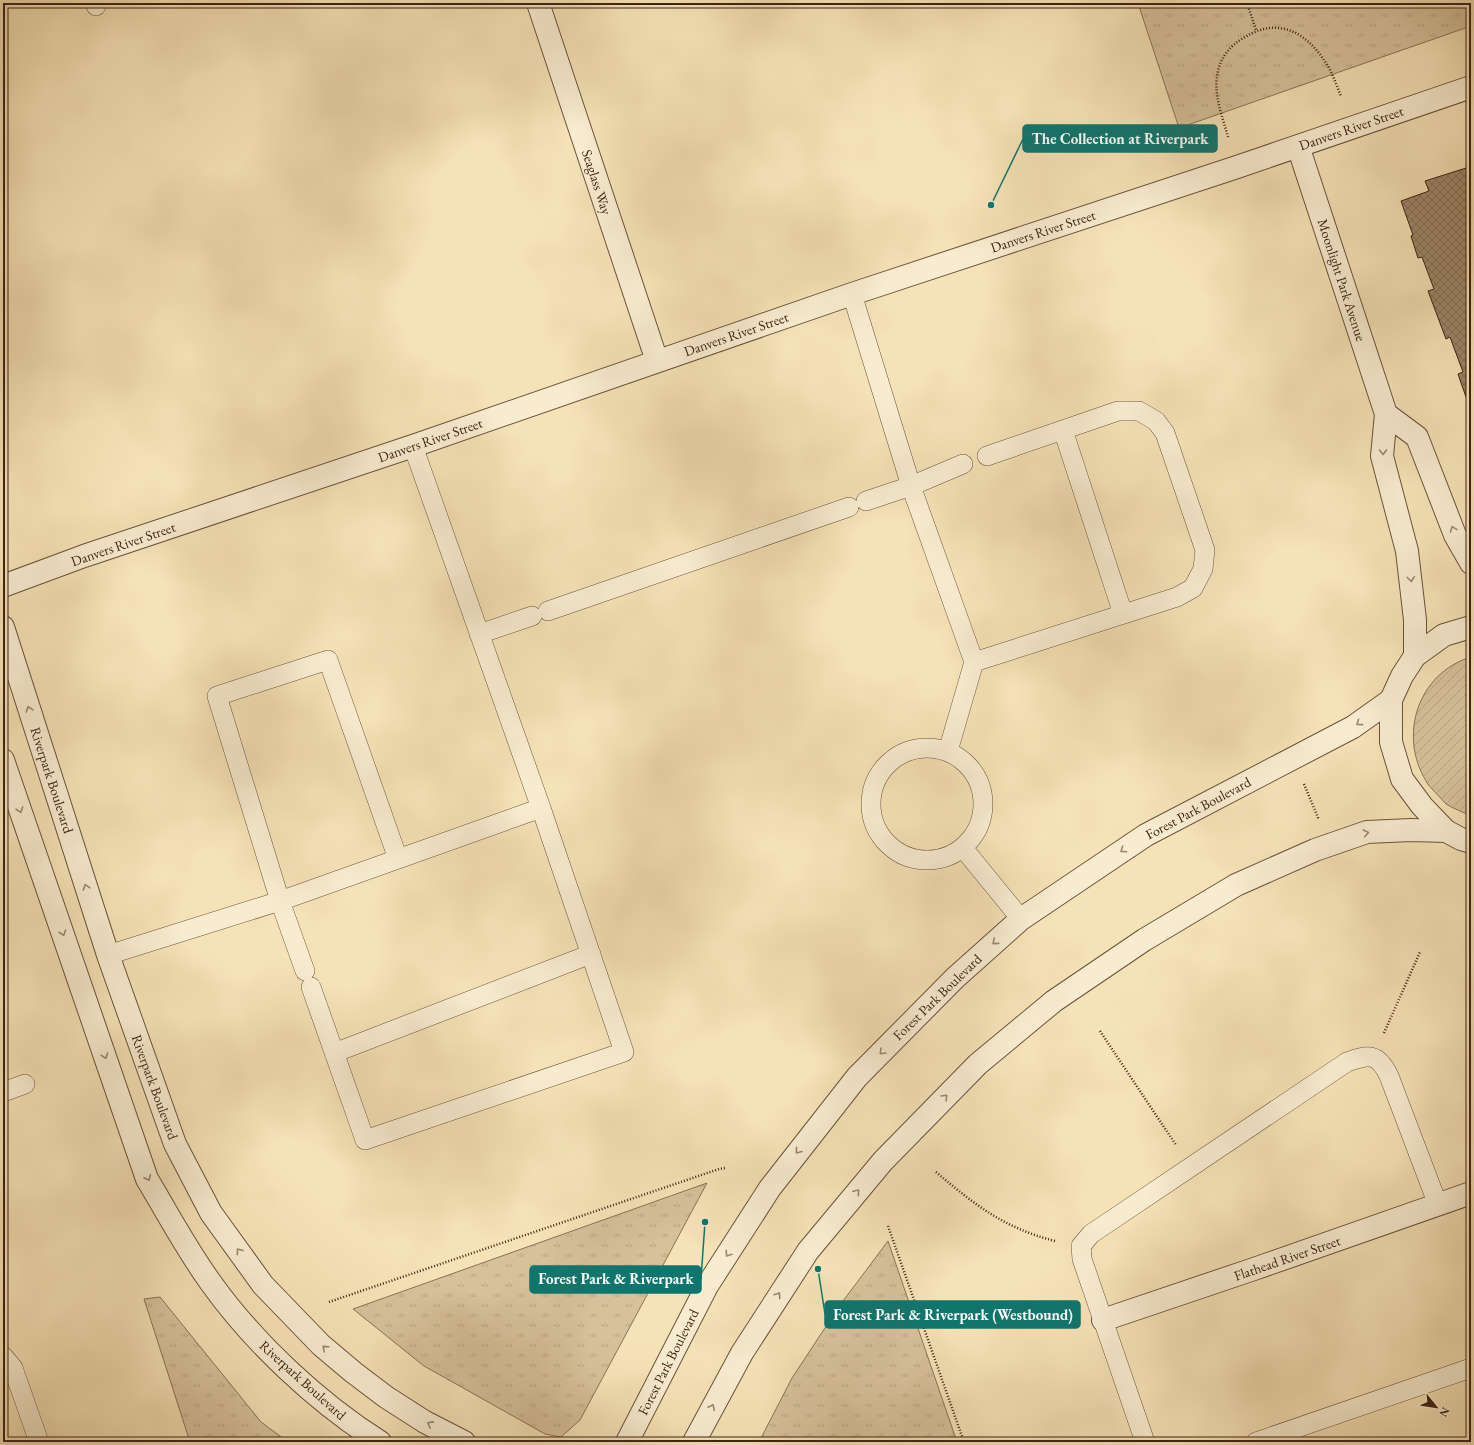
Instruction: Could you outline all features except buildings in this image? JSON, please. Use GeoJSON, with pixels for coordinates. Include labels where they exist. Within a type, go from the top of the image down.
{"type":"FeatureCollection","features":[{"type":"Feature","properties":{"kind":"street","name":"Seaglass Way"},"geometry":{"type":"LineString","coordinates":[[538,3],[657,361]]}},
{"type":"Feature","properties":{"kind":"street","name":"Danvers River Street"},"geometry":{"type":"LineString","coordinates":[[3,586],[84,556],[413,446],[852,294],[1471,87]]}},
{"type":"Feature","properties":{"kind":"street","name":"Moonlight Park Avenue"},"geometry":{"type":"LineString","coordinates":[[1298,146],[1386,414],[1382,456],[1407,551],[1415,620],[1415,656]]}},
{"type":"Feature","properties":{"kind":"street"},"geometry":{"type":"LineString","coordinates":[[1386,414],[1417,437],[1455,535],[1471,563]]}},
{"type":"Feature","properties":{"kind":"street","name":"Riverpark Boulevard"},"geometry":{"type":"LineString","coordinates":[[3,627],[108,955],[175,1144],[211,1213],[263,1285],[322,1345],[353,1372],[386,1397],[425,1422],[464,1442]]}},
{"type":"Feature","properties":{"kind":"street"},"geometry":{"type":"LineString","coordinates":[[1471,627],[1444,635],[1415,656],[1402,676],[1391,700],[1391,742],[1402,779],[1422,806],[1446,831],[1460,839],[1471,842]]}},
{"type":"Feature","properties":{"kind":"street","name":"Forest Park Boulevard"},"geometry":{"type":"LineString","coordinates":[[627,1442],[707,1286],[770,1188],[857,1077],[955,978],[1021,919],[1146,835],[1353,727],[1391,700]]}},
{"type":"Feature","properties":{"kind":"street","name":"Riverpark Boulevard"},"geometry":{"type":"LineString","coordinates":[[3,760],[147,1179],[211,1283],[244,1324],[276,1358],[310,1389],[359,1429],[380,1442]]}},
{"type":"Feature","properties":{"kind":"street"},"geometry":{"type":"LineString","coordinates":[[694,1442],[742,1353],[808,1250],[883,1160],[978,1064],[1054,1001],[1144,940],[1236,885],[1315,850],[1367,832],[1410,830],[1446,831]]}},
{"type":"Feature","properties":{"kind":"street","name":"Flathead River Street"},"geometry":{"type":"LineString","coordinates":[[1103,1320],[1254,1270],[1438,1205],[1470,1199]]}},
{"type":"Feature","properties":{"kind":"lane"},"geometry":{"type":"LineString","coordinates":[[852,294],[911,486],[974,662],[948,751]]}},
{"type":"Feature","properties":{"kind":"lane"},"geometry":{"type":"LineString","coordinates":[[974,662],[1177,597],[1193,588],[1203,569],[1205,550],[1166,433],[1156,421],[1139,411],[1118,411],[987,456]]}},
{"type":"Feature","properties":{"kind":"lane"},"geometry":{"type":"LineString","coordinates":[[1063,430],[1123,614]]}},
{"type":"Feature","properties":{"kind":"lane"},"geometry":{"type":"LineString","coordinates":[[398,859],[328,660],[217,696],[280,901],[365,1140],[624,1052],[541,808],[413,446]]}},
{"type":"Feature","properties":{"kind":"lane"},"geometry":{"type":"LineString","coordinates":[[479,634],[911,486],[963,464]]}},
{"type":"Feature","properties":{"kind":"lane"},"geometry":{"type":"LineString","coordinates":[[931,747],[948,751],[965,761],[977,776],[983,795],[983,814],[976,833],[963,848],[947,857],[930,860],[912,858],[895,850],[882,838],[874,822],[871,804],[874,786],[882,770],[896,757],[912,749],[931,747]]}},
{"type":"Feature","properties":{"kind":"lane"},"geometry":{"type":"LineString","coordinates":[[108,955],[280,901],[541,808]]}},
{"type":"Feature","properties":{"kind":"lane"},"geometry":{"type":"LineString","coordinates":[[963,848],[1021,919]]}},
{"type":"Feature","properties":{"kind":"lane"},"geometry":{"type":"LineString","coordinates":[[334,1053],[591,954]]}},
{"type":"Feature","properties":{"kind":"lane"},"geometry":{"type":"LineString","coordinates":[[1145,1442],[1082,1259],[1081,1246],[1091,1234],[1347,1062],[1363,1056],[1373,1058],[1383,1064],[1389,1076],[1438,1205]]}},
{"type":"Feature","properties":{"kind":"lane"},"geometry":{"type":"LineString","coordinates":[[3,1092],[25,1084]]}},
{"type":"Feature","properties":{"kind":"lane"},"geometry":{"type":"LineString","coordinates":[[3,1356],[13,1368],[39,1442]]}},
{"type":"Feature","properties":{"kind":"lane"},"geometry":{"type":"LineString","coordinates":[[1256,1442],[1471,1368]]}},
{"type":"Feature","properties":{"kind":"path"},"geometry":{"type":"LineString","coordinates":[[1247,3],[1256,30]]}},
{"type":"Feature","properties":{"kind":"path"},"geometry":{"type":"LineString","coordinates":[[1228,137],[1217,95],[1217,78],[1221,59],[1235,42],[1256,30],[1278,27],[1289,30],[1295,32],[1315,47],[1329,68],[1341,96]]}},
{"type":"Feature","properties":{"kind":"path"},"geometry":{"type":"LineString","coordinates":[[1301,778],[1321,825]]}},
{"type":"Feature","properties":{"kind":"path"},"geometry":{"type":"LineString","coordinates":[[1373,1058],[1420,952]]}},
{"type":"Feature","properties":{"kind":"path"},"geometry":{"type":"LineString","coordinates":[[1100,1030],[1191,1167]]}},
{"type":"Feature","properties":{"kind":"path"},"geometry":{"type":"LineString","coordinates":[[330,1302],[711,1171],[725,1168]]}},
{"type":"Feature","properties":{"kind":"path"},"geometry":{"type":"LineString","coordinates":[[936,1172],[972,1202],[994,1217],[1018,1229],[1060,1243]]}},
{"type":"Feature","properties":{"kind":"path"},"geometry":{"type":"LineString","coordinates":[[888,1226],[964,1442]]}},
{"type":"Feature","properties":{"kind":"green space"},"geometry":{"type":"Polygon","coordinates":[[[1138,3],[1471,3],[1471,26],[1179,128],[1138,3]]]}},
{"type":"Feature","properties":{"kind":"green space"},"geometry":{"type":"Polygon","coordinates":[[[1471,657],[1471,816],[1446,804],[1426,781],[1418,763],[1414,744],[1414,726],[1418,708],[1426,691],[1438,677],[1453,665],[1471,657]]]}},
{"type":"Feature","properties":{"kind":"green space"},"geometry":{"type":"Polygon","coordinates":[[[707,1183],[580,1420],[561,1437],[545,1434],[424,1366],[353,1309],[707,1183]]]}},
{"type":"Feature","properties":{"kind":"green space"},"geometry":{"type":"Polygon","coordinates":[[[888,1241],[957,1442],[759,1442],[792,1378],[840,1305],[888,1241]]]}},
{"type":"Feature","properties":{"kind":"green space"},"geometry":{"type":"Polygon","coordinates":[[[160,1297],[261,1422],[288,1442],[190,1442],[144,1299],[160,1297]]]}},
{"type":"Feature","properties":{"kind":"place","name":"The Collection at Riverpark"},"geometry":{"type":"Point","coordinates":[991,205]}},
{"type":"Feature","properties":{"kind":"place","name":"Forest Park & Riverpark"},"geometry":{"type":"Point","coordinates":[705,1222]}},
{"type":"Feature","properties":{"kind":"place","name":"Forest Park & Riverpark (Westbound)"},"geometry":{"type":"Point","coordinates":[818,1269]}}]}
